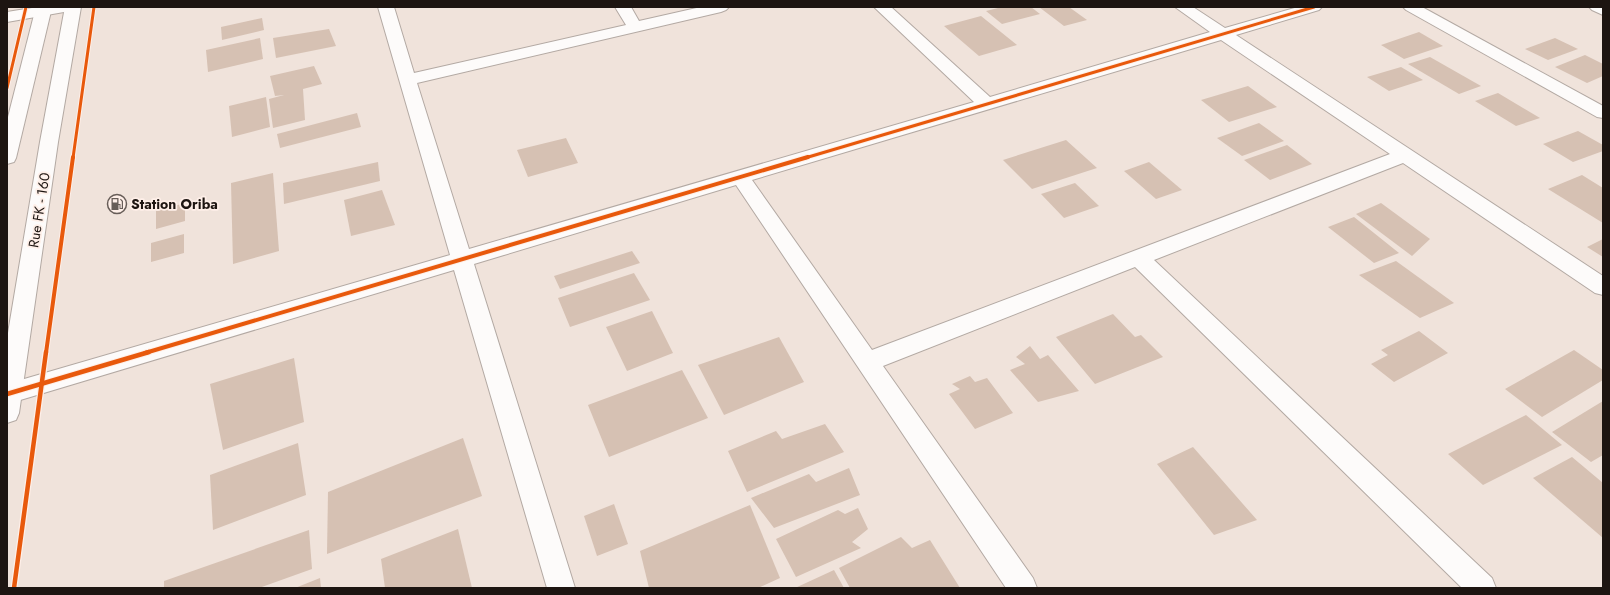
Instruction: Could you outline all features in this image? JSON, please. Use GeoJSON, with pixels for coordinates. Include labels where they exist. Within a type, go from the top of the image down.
{"type":"FeatureCollection","features":[{"type":"Feature","properties":{"kind":"street"},"geometry":{"type":"LineString","coordinates":[[7,17],[43,9],[64,7]]}},
{"type":"Feature","properties":{"kind":"street","name":"Rue FK - 160"},"geometry":{"type":"LineString","coordinates":[[7,413],[49,142],[73,7]]}},
{"type":"Feature","properties":{"kind":"street"},"geometry":{"type":"LineString","coordinates":[[386,7],[560,588]]}},
{"type":"Feature","properties":{"kind":"street"},"geometry":{"type":"LineString","coordinates":[[623,7],[635,27]]}},
{"type":"Feature","properties":{"kind":"street"},"geometry":{"type":"LineString","coordinates":[[408,80],[721,7]]}},
{"type":"Feature","properties":{"kind":"street"},"geometry":{"type":"LineString","coordinates":[[882,7],[987,104]]}},
{"type":"Feature","properties":{"kind":"street"},"geometry":{"type":"LineString","coordinates":[[1183,7],[1603,287]]}},
{"type":"Feature","properties":{"kind":"street"},"geometry":{"type":"LineString","coordinates":[[9,393],[1314,7]]}},
{"type":"Feature","properties":{"kind":"street"},"geometry":{"type":"LineString","coordinates":[[1411,7],[1603,112]]}},
{"type":"Feature","properties":{"kind":"street"},"geometry":{"type":"LineString","coordinates":[[1597,7],[1603,10]]}},
{"type":"Feature","properties":{"kind":"street"},"geometry":{"type":"LineString","coordinates":[[8,153],[43,9]]}},
{"type":"Feature","properties":{"kind":"street"},"geometry":{"type":"LineString","coordinates":[[867,362],[1405,155]]}},
{"type":"Feature","properties":{"kind":"street"},"geometry":{"type":"LineString","coordinates":[[740,177],[1023,588]]}},
{"type":"Feature","properties":{"kind":"street"},"geometry":{"type":"LineString","coordinates":[[1138,257],[1482,588]]}},
{"type":"Feature","properties":{"kind":"building"},"geometry":{"type":"Polygon","coordinates":[[[1002,7],[1031,7],[1040,14],[1002,24],[986,11],[1002,7]]]}},
{"type":"Feature","properties":{"kind":"building"},"geometry":{"type":"Polygon","coordinates":[[[1039,7],[1069,7],[1087,20],[1064,26],[1039,7]]]}},
{"type":"Feature","properties":{"kind":"building"},"geometry":{"type":"Polygon","coordinates":[[[981,16],[1017,45],[979,56],[944,26],[981,16]]]}},
{"type":"Feature","properties":{"kind":"building"},"geometry":{"type":"Polygon","coordinates":[[[262,18],[264,30],[222,40],[221,27],[262,18]]]}},
{"type":"Feature","properties":{"kind":"building"},"geometry":{"type":"Polygon","coordinates":[[[329,29],[336,46],[276,58],[273,38],[329,29]]]}},
{"type":"Feature","properties":{"kind":"building"},"geometry":{"type":"Polygon","coordinates":[[[1419,32],[1443,46],[1404,59],[1381,45],[1419,32]]]}},
{"type":"Feature","properties":{"kind":"building"},"geometry":{"type":"Polygon","coordinates":[[[260,38],[263,59],[208,72],[206,50],[260,38]]]}},
{"type":"Feature","properties":{"kind":"building"},"geometry":{"type":"Polygon","coordinates":[[[1555,38],[1578,49],[1548,60],[1525,49],[1555,38]]]}},
{"type":"Feature","properties":{"kind":"building"},"geometry":{"type":"Polygon","coordinates":[[[1585,55],[1603,64],[1603,76],[1587,83],[1555,67],[1585,55]]]}},
{"type":"Feature","properties":{"kind":"building"},"geometry":{"type":"Polygon","coordinates":[[[1430,57],[1481,86],[1459,94],[1408,64],[1430,57]]]}},
{"type":"Feature","properties":{"kind":"building"},"geometry":{"type":"Polygon","coordinates":[[[314,66],[322,84],[303,89],[305,120],[273,128],[269,99],[284,95],[275,96],[270,76],[314,66]]]}},
{"type":"Feature","properties":{"kind":"building"},"geometry":{"type":"Polygon","coordinates":[[[1401,67],[1423,80],[1389,91],[1367,77],[1401,67]]]}},
{"type":"Feature","properties":{"kind":"building"},"geometry":{"type":"Polygon","coordinates":[[[1248,86],[1277,107],[1229,122],[1201,100],[1248,86]]]}},
{"type":"Feature","properties":{"kind":"building"},"geometry":{"type":"Polygon","coordinates":[[[1498,93],[1540,118],[1516,126],[1475,101],[1498,93]]]}},
{"type":"Feature","properties":{"kind":"building"},"geometry":{"type":"Polygon","coordinates":[[[266,97],[270,127],[232,137],[229,106],[266,97]]]}},
{"type":"Feature","properties":{"kind":"building"},"geometry":{"type":"Polygon","coordinates":[[[357,113],[361,127],[280,148],[277,134],[357,113]]]}},
{"type":"Feature","properties":{"kind":"building"},"geometry":{"type":"Polygon","coordinates":[[[1259,123],[1284,141],[1242,156],[1217,138],[1259,123]]]}},
{"type":"Feature","properties":{"kind":"building"},"geometry":{"type":"Polygon","coordinates":[[[1578,131],[1603,145],[1603,151],[1573,162],[1543,144],[1578,131]]]}},
{"type":"Feature","properties":{"kind":"building"},"geometry":{"type":"Polygon","coordinates":[[[566,138],[578,163],[528,177],[517,150],[566,138]]]}},
{"type":"Feature","properties":{"kind":"building"},"geometry":{"type":"Polygon","coordinates":[[[1066,140],[1097,168],[1032,189],[1003,160],[1066,140]]]}},
{"type":"Feature","properties":{"kind":"building"},"geometry":{"type":"Polygon","coordinates":[[[1287,145],[1312,164],[1270,180],[1244,160],[1287,145]]]}},
{"type":"Feature","properties":{"kind":"building"},"geometry":{"type":"Polygon","coordinates":[[[378,162],[380,181],[284,204],[283,183],[378,162]]]}},
{"type":"Feature","properties":{"kind":"building"},"geometry":{"type":"Polygon","coordinates":[[[1149,162],[1182,190],[1156,199],[1124,171],[1149,162]]]}},
{"type":"Feature","properties":{"kind":"building"},"geometry":{"type":"Polygon","coordinates":[[[273,173],[279,251],[233,264],[231,183],[273,173]]]}},
{"type":"Feature","properties":{"kind":"building"},"geometry":{"type":"Polygon","coordinates":[[[1582,175],[1603,188],[1603,223],[1548,189],[1582,175]]]}},
{"type":"Feature","properties":{"kind":"building"},"geometry":{"type":"Polygon","coordinates":[[[1075,183],[1099,206],[1064,218],[1041,194],[1075,183]]]}},
{"type":"Feature","properties":{"kind":"building"},"geometry":{"type":"Polygon","coordinates":[[[382,190],[395,225],[351,236],[344,200],[382,190]]]}},
{"type":"Feature","properties":{"kind":"building"},"geometry":{"type":"Polygon","coordinates":[[[185,203],[185,221],[156,229],[156,211],[185,203]]]}},
{"type":"Feature","properties":{"kind":"building"},"geometry":{"type":"Polygon","coordinates":[[[1381,203],[1430,239],[1412,256],[1356,214],[1381,203]]]}},
{"type":"Feature","properties":{"kind":"building"},"geometry":{"type":"Polygon","coordinates":[[[1354,217],[1399,253],[1374,263],[1328,227],[1354,217]]]}},
{"type":"Feature","properties":{"kind":"building"},"geometry":{"type":"Polygon","coordinates":[[[184,234],[184,253],[151,262],[151,243],[184,234]]]}},
{"type":"Feature","properties":{"kind":"building"},"geometry":{"type":"Polygon","coordinates":[[[1603,239],[1603,257],[1587,247],[1603,239]]]}},
{"type":"Feature","properties":{"kind":"building"},"geometry":{"type":"Polygon","coordinates":[[[632,251],[640,263],[560,289],[554,276],[632,251]]]}},
{"type":"Feature","properties":{"kind":"building"},"geometry":{"type":"Polygon","coordinates":[[[1396,261],[1454,303],[1420,318],[1359,275],[1396,261]]]}},
{"type":"Feature","properties":{"kind":"building"},"geometry":{"type":"Polygon","coordinates":[[[634,273],[650,300],[570,327],[558,298],[634,273]]]}},
{"type":"Feature","properties":{"kind":"building"},"geometry":{"type":"Polygon","coordinates":[[[652,311],[673,353],[627,371],[606,327],[652,311]]]}},
{"type":"Feature","properties":{"kind":"building"},"geometry":{"type":"Polygon","coordinates":[[[1113,314],[1135,337],[1141,335],[1163,357],[1095,384],[1056,337],[1113,314]]]}},
{"type":"Feature","properties":{"kind":"building"},"geometry":{"type":"Polygon","coordinates":[[[1419,331],[1448,353],[1394,382],[1371,364],[1388,355],[1381,350],[1419,331]]]}},
{"type":"Feature","properties":{"kind":"building"},"geometry":{"type":"Polygon","coordinates":[[[779,337],[804,382],[724,415],[698,365],[779,337]]]}},
{"type":"Feature","properties":{"kind":"building"},"geometry":{"type":"Polygon","coordinates":[[[1030,346],[1040,359],[1048,355],[1079,391],[1038,402],[1010,370],[1025,364],[1016,357],[1030,346]]]}},
{"type":"Feature","properties":{"kind":"building"},"geometry":{"type":"Polygon","coordinates":[[[1574,350],[1603,370],[1603,380],[1542,417],[1505,389],[1574,350]]]}},
{"type":"Feature","properties":{"kind":"building"},"geometry":{"type":"Polygon","coordinates":[[[294,358],[304,422],[223,450],[210,384],[294,358]]]}},
{"type":"Feature","properties":{"kind":"building"},"geometry":{"type":"Polygon","coordinates":[[[682,370],[708,418],[609,457],[588,405],[682,370]]]}},
{"type":"Feature","properties":{"kind":"building"},"geometry":{"type":"Polygon","coordinates":[[[970,376],[975,382],[987,378],[1013,413],[975,429],[949,394],[960,389],[952,384],[970,376]]]}},
{"type":"Feature","properties":{"kind":"building"},"geometry":{"type":"Polygon","coordinates":[[[1603,401],[1603,455],[1591,462],[1552,432],[1603,401]]]}},
{"type":"Feature","properties":{"kind":"building"},"geometry":{"type":"Polygon","coordinates":[[[1526,415],[1562,445],[1483,485],[1448,454],[1526,415]]]}},
{"type":"Feature","properties":{"kind":"building"},"geometry":{"type":"Polygon","coordinates":[[[825,424],[844,452],[747,492],[728,451],[776,431],[782,439],[825,424]]]}},
{"type":"Feature","properties":{"kind":"building"},"geometry":{"type":"Polygon","coordinates":[[[463,438],[482,496],[327,554],[328,492],[463,438]]]}},
{"type":"Feature","properties":{"kind":"building"},"geometry":{"type":"Polygon","coordinates":[[[298,443],[306,495],[213,530],[210,475],[298,443]]]}},
{"type":"Feature","properties":{"kind":"building"},"geometry":{"type":"Polygon","coordinates":[[[1193,447],[1257,520],[1214,535],[1157,464],[1193,447]]]}},
{"type":"Feature","properties":{"kind":"building"},"geometry":{"type":"Polygon","coordinates":[[[1572,457],[1603,483],[1603,538],[1533,478],[1572,457]]]}},
{"type":"Feature","properties":{"kind":"building"},"geometry":{"type":"Polygon","coordinates":[[[849,468],[860,495],[774,528],[751,498],[809,474],[816,482],[849,468]]]}},
{"type":"Feature","properties":{"kind":"building"},"geometry":{"type":"Polygon","coordinates":[[[614,504],[628,544],[597,556],[584,516],[614,504]]]}},
{"type":"Feature","properties":{"kind":"building"},"geometry":{"type":"Polygon","coordinates":[[[750,505],[780,578],[758,588],[649,588],[640,551],[750,505]]]}},
{"type":"Feature","properties":{"kind":"building"},"geometry":{"type":"Polygon","coordinates":[[[858,508],[868,529],[852,542],[861,548],[796,577],[776,539],[838,510],[845,514],[858,508]]]}},
{"type":"Feature","properties":{"kind":"building"},"geometry":{"type":"Polygon","coordinates":[[[458,529],[472,588],[385,588],[381,559],[458,529]]]}},
{"type":"Feature","properties":{"kind":"building"},"geometry":{"type":"Polygon","coordinates":[[[309,530],[312,569],[259,588],[164,588],[164,581],[309,530]]]}},
{"type":"Feature","properties":{"kind":"building"},"geometry":{"type":"Polygon","coordinates":[[[901,537],[912,548],[930,540],[960,588],[850,588],[839,568],[901,537]]]}},
{"type":"Feature","properties":{"kind":"building"},"geometry":{"type":"Polygon","coordinates":[[[834,570],[844,588],[795,588],[834,570]]]}},
{"type":"Feature","properties":{"kind":"building"},"geometry":{"type":"Polygon","coordinates":[[[320,578],[321,588],[295,588],[320,578]]]}},
{"type":"Feature","properties":{"kind":"cycle path"},"geometry":{"type":"LineString","coordinates":[[7,88],[26,7]]}},
{"type":"Feature","properties":{"kind":"cycle path"},"geometry":{"type":"LineString","coordinates":[[14,588],[94,7]]}},
{"type":"Feature","properties":{"kind":"cycle path"},"geometry":{"type":"LineString","coordinates":[[7,394],[1314,7]]}},
{"type":"Feature","properties":{"kind":"place","name":"Station Oriba"},"geometry":{"type":"Point","coordinates":[117,204]}}]}
